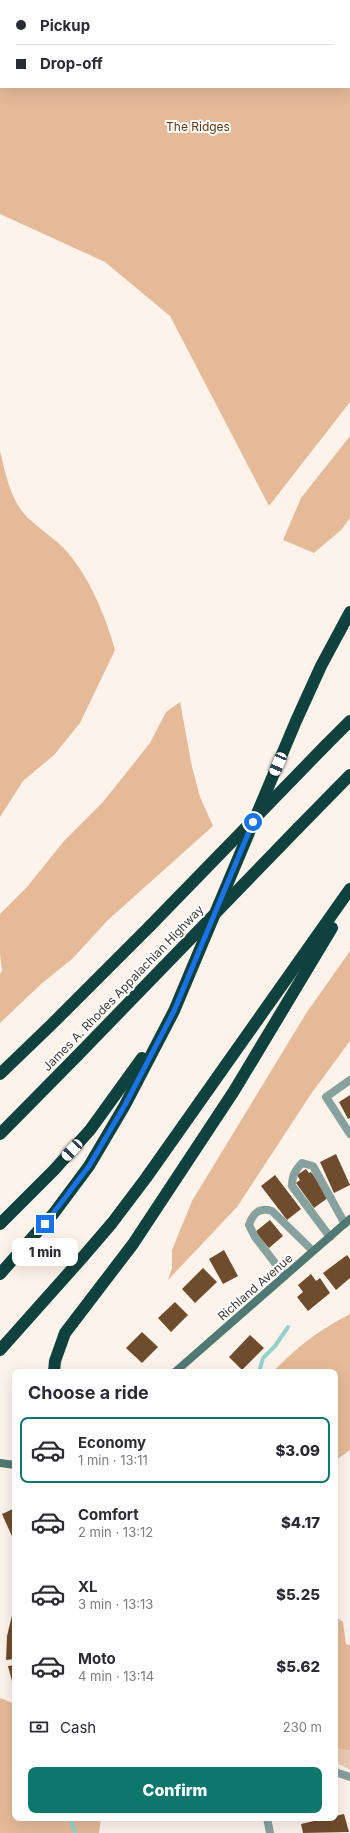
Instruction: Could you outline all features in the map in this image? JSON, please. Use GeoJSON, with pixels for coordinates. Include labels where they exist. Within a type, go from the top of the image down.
{"type":"FeatureCollection","features":[{"type":"Feature","properties":{"kind":"highway"},"geometry":{"type":"LineString","coordinates":[[0,1274],[54,1213],[89,1166],[125,1105],[174,1011],[296,721],[321,666],[350,612]]}},
{"type":"Feature","properties":{"kind":"highway","name":"James A. Rhodes Appalachian Highway"},"geometry":{"type":"LineString","coordinates":[[0,1074],[150,926],[350,721]]}},
{"type":"Feature","properties":{"kind":"highway","name":"James A. Rhodes Appalachian Highway"},"geometry":{"type":"LineString","coordinates":[[0,1134],[350,775]]}},
{"type":"Feature","properties":{"kind":"highway"},"geometry":{"type":"LineString","coordinates":[[0,1350],[112,1223],[151,1171],[350,890]]}},
{"type":"Feature","properties":{"kind":"highway"},"geometry":{"type":"LineString","coordinates":[[54,1369],[55,1361],[65,1333],[133,1244],[234,1091],[350,897]]}},
{"type":"Feature","properties":{"kind":"highway"},"geometry":{"type":"LineString","coordinates":[[0,1224],[54,1170],[90,1130],[119,1092],[174,1011]]}},
{"type":"Feature","properties":{"kind":"main road","name":"Richland Avenue"},"geometry":{"type":"LineString","coordinates":[[178,1369],[348,1222]]}},
{"type":"Feature","properties":{"kind":"main road"},"geometry":{"type":"LineString","coordinates":[[0,1463],[12,1465]]}},
{"type":"Feature","properties":{"kind":"street"},"geometry":{"type":"LineString","coordinates":[[350,1081],[326,1097],[350,1134]]}},
{"type":"Feature","properties":{"kind":"street"},"geometry":{"type":"LineString","coordinates":[[330,1237],[299,1198],[292,1186],[292,1177],[296,1168],[302,1163],[313,1166],[348,1222]]}},
{"type":"Feature","properties":{"kind":"street"},"geometry":{"type":"LineString","coordinates":[[285,1276],[255,1237],[249,1225],[256,1212],[265,1209],[272,1211],[313,1251]]}},
{"type":"Feature","properties":{"kind":"street"},"geometry":{"type":"LineString","coordinates":[[338,1773],[350,1777]]}},
{"type":"Feature","properties":{"kind":"street"},"geometry":{"type":"LineString","coordinates":[[268,1821],[270,1833]]}},
{"type":"Feature","properties":{"kind":"shaded area"},"geometry":{"type":"Polygon","coordinates":[[[350,1691],[350,1770],[338,1764],[338,1709],[350,1691]]]}},
{"type":"Feature","properties":{"kind":"green space","name":"The Ridges"},"geometry":{"type":"Polygon","coordinates":[[[0,88],[350,88],[350,402],[269,506],[170,316],[105,262],[0,214],[0,88]]]}},
{"type":"Feature","properties":{"kind":"green space"},"geometry":{"type":"Polygon","coordinates":[[[350,436],[350,518],[341,530],[314,553],[283,540],[301,498],[350,436]]]}},
{"type":"Feature","properties":{"kind":"green space"},"geometry":{"type":"Polygon","coordinates":[[[0,451],[7,478],[17,503],[28,518],[63,547],[80,569],[93,591],[115,650],[80,723],[54,755],[23,781],[0,817],[0,451]]]}},
{"type":"Feature","properties":{"kind":"green space"},"geometry":{"type":"Polygon","coordinates":[[[180,702],[192,767],[200,797],[213,826],[108,920],[72,959],[41,984],[0,1023],[0,974],[2,971],[0,954],[0,914],[27,887],[64,841],[103,802],[150,743],[166,712],[180,702]]]}},
{"type":"Feature","properties":{"kind":"green space"},"geometry":{"type":"Polygon","coordinates":[[[350,951],[350,1041],[311,1094],[237,1207],[168,1280],[172,1268],[172,1250],[192,1201],[307,1012],[350,951]]]}},
{"type":"Feature","properties":{"kind":"green space"},"geometry":{"type":"Polygon","coordinates":[[[350,1314],[350,1450],[338,1459],[338,1369],[276,1369],[309,1339],[328,1326],[350,1314]]]}},
{"type":"Feature","properties":{"kind":"green space"},"geometry":{"type":"Polygon","coordinates":[[[338,1618],[343,1622],[346,1644],[350,1645],[350,1750],[338,1748],[338,1618]]]}},
{"type":"Feature","properties":{"kind":"green space"},"geometry":{"type":"Polygon","coordinates":[[[0,1698],[12,1703],[12,1821],[101,1821],[99,1833],[0,1833],[0,1698]]]}},
{"type":"Feature","properties":{"kind":"building"},"geometry":{"type":"Polygon","coordinates":[[[350,1095],[350,1118],[348,1119],[339,1102],[350,1095]]]}},
{"type":"Feature","properties":{"kind":"building"},"geometry":{"type":"Polygon","coordinates":[[[336,1154],[350,1185],[334,1193],[320,1162],[336,1154]]]}},
{"type":"Feature","properties":{"kind":"building"},"geometry":{"type":"Polygon","coordinates":[[[306,1169],[309,1173],[311,1172],[329,1197],[314,1208],[296,1183],[300,1180],[297,1175],[306,1169]]]}},
{"type":"Feature","properties":{"kind":"building"},"geometry":{"type":"Polygon","coordinates":[[[275,1175],[301,1209],[287,1220],[261,1186],[275,1175]]]}},
{"type":"Feature","properties":{"kind":"building"},"geometry":{"type":"Polygon","coordinates":[[[270,1220],[283,1236],[269,1248],[255,1232],[270,1220]]]}},
{"type":"Feature","properties":{"kind":"building"},"geometry":{"type":"Polygon","coordinates":[[[224,1250],[238,1276],[223,1284],[209,1259],[224,1250]]]}},
{"type":"Feature","properties":{"kind":"building"},"geometry":{"type":"Polygon","coordinates":[[[347,1255],[350,1259],[350,1278],[336,1290],[323,1273],[347,1255]]]}},
{"type":"Feature","properties":{"kind":"building"},"geometry":{"type":"Polygon","coordinates":[[[203,1268],[217,1282],[195,1303],[182,1289],[203,1268]]]}},
{"type":"Feature","properties":{"kind":"building"},"geometry":{"type":"Polygon","coordinates":[[[311,1274],[316,1281],[320,1278],[330,1293],[308,1311],[297,1297],[303,1292],[298,1285],[311,1274]]]}},
{"type":"Feature","properties":{"kind":"building"},"geometry":{"type":"Polygon","coordinates":[[[175,1302],[188,1315],[171,1332],[158,1318],[175,1302]]]}},
{"type":"Feature","properties":{"kind":"building"},"geometry":{"type":"Polygon","coordinates":[[[142,1332],[158,1347],[142,1363],[126,1348],[142,1332]]]}},
{"type":"Feature","properties":{"kind":"building"},"geometry":{"type":"Polygon","coordinates":[[[250,1335],[264,1348],[243,1369],[241,1369],[229,1357],[250,1335]]]}},
{"type":"Feature","properties":{"kind":"building"},"geometry":{"type":"Polygon","coordinates":[[[12,1509],[12,1536],[2,1514],[12,1509]]]}},
{"type":"Feature","properties":{"kind":"building"},"geometry":{"type":"Polygon","coordinates":[[[12,1615],[12,1659],[6,1660],[7,1636],[12,1615]]]}},
{"type":"Feature","properties":{"kind":"building"},"geometry":{"type":"Polygon","coordinates":[[[12,1665],[12,1681],[8,1666],[12,1665]]]}},
{"type":"Feature","properties":{"kind":"building"},"geometry":{"type":"Polygon","coordinates":[[[344,1814],[349,1832],[303,1833],[301,1824],[314,1821],[338,1821],[338,1815],[344,1814]]]}},
{"type":"Feature","properties":{"kind":"waterway"},"geometry":{"type":"LineString","coordinates":[[260,1369],[263,1358],[275,1346],[288,1327]]}},
{"type":"Feature","properties":{"kind":"waterway"},"geometry":{"type":"LineString","coordinates":[[71,1821],[75,1833]]}},
{"type":"Feature","properties":{"kind":"route"},"geometry":{"type":"LineString","coordinates":[[45,1224],[89,1166],[125,1105],[174,1011],[253,822]]}}]}
